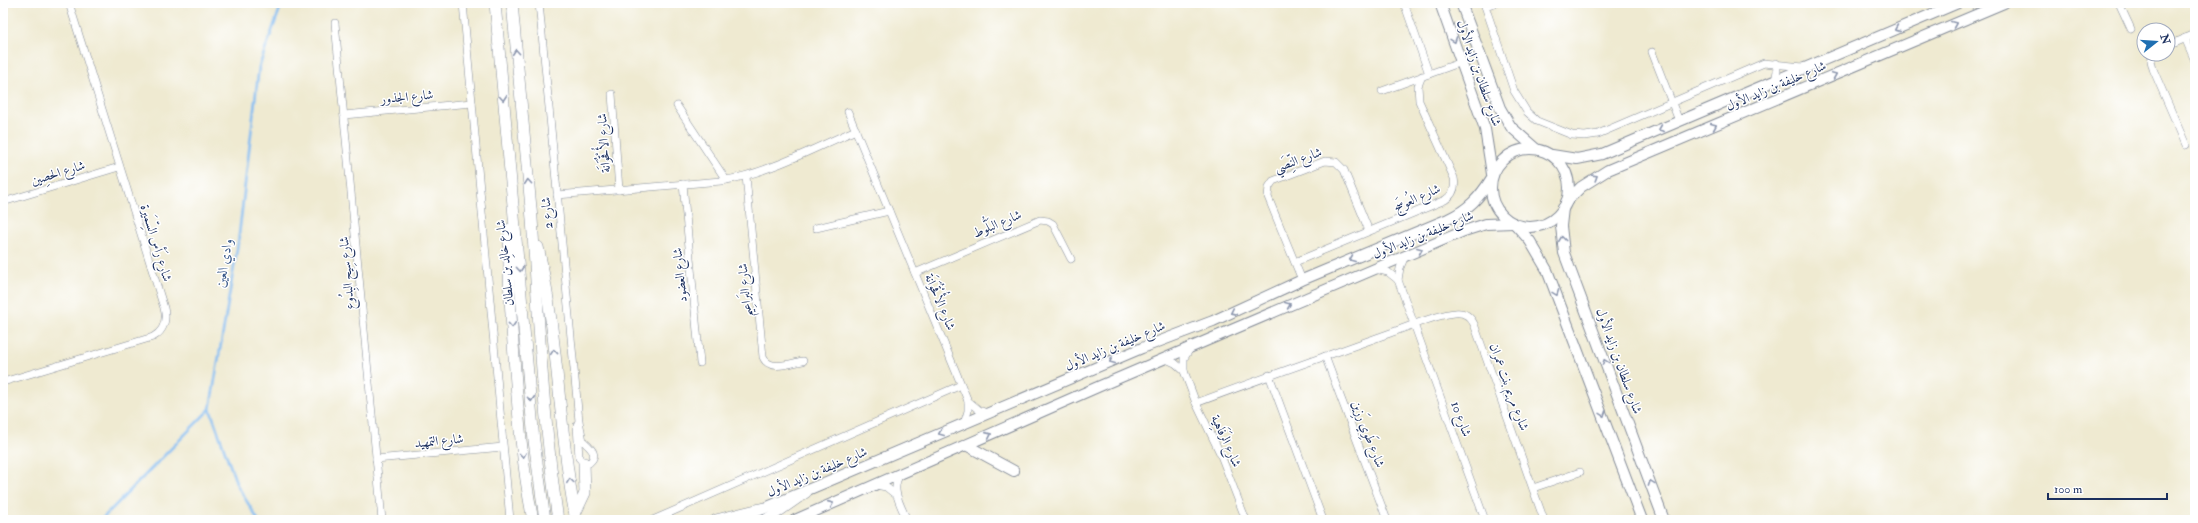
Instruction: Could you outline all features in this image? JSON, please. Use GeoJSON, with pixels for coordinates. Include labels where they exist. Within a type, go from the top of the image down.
{"type":"FeatureCollection","features":[{"type":"Feature","properties":{"kind":"main road","name":"شارع خالِد بن سلطان"},"geometry":{"type":"LineString","coordinates":[[495,3],[512,203],[520,268],[534,441],[545,520]]}},
{"type":"Feature","properties":{"kind":"main road"},"geometry":{"type":"LineString","coordinates":[[512,3],[532,221],[541,354],[553,485],[558,520]]}},
{"type":"Feature","properties":{"kind":"main road","name":"شارع سلطان بن زايد الأول"},"geometry":{"type":"LineString","coordinates":[[1440,3],[1485,129],[1492,177]]}},
{"type":"Feature","properties":{"kind":"main road","name":"شارع سلطان بن زايد الأول"},"geometry":{"type":"LineString","coordinates":[[1460,3],[1500,108],[1511,127],[1536,149]]}},
{"type":"Feature","properties":{"kind":"main road","name":"شارع خليفة بن زايد الأول"},"geometry":{"type":"LineString","coordinates":[[1552,155],[1573,159],[1594,157],[1958,3]]}},
{"type":"Feature","properties":{"kind":"main road","name":"شارع خليفة بن زايد الأول"},"geometry":{"type":"LineString","coordinates":[[1564,205],[1581,187],[1608,170],[2004,3]]}},
{"type":"Feature","properties":{"kind":"main road"},"geometry":{"type":"LineString","coordinates":[[1514,224],[1532,227],[1540,225],[1556,217],[1564,205],[1568,194],[1567,176],[1561,165],[1552,155],[1536,149],[1524,149],[1512,152],[1500,162],[1492,177],[1491,190],[1496,206],[1501,214],[1514,224],[1530,241],[1547,270],[1642,520]]}},
{"type":"Feature","properties":{"kind":"main road","name":"شارع خليفة بن زايد الأول"},"geometry":{"type":"LineString","coordinates":[[736,520],[806,492],[1142,348],[1213,321],[1302,280],[1459,214],[1475,201],[1492,177]]}},
{"type":"Feature","properties":{"kind":"main road"},"geometry":{"type":"LineString","coordinates":[[512,203],[509,269],[510,303],[520,432],[533,520]]}},
{"type":"Feature","properties":{"kind":"main road","name":"شارع سلطان بن زايد الأول"},"geometry":{"type":"LineString","coordinates":[[1564,205],[1561,231],[1564,253],[1664,520]]}},
{"type":"Feature","properties":{"kind":"main road"},"geometry":{"type":"LineString","coordinates":[[532,221],[549,302],[562,428],[575,517]]}},
{"type":"Feature","properties":{"kind":"main road","name":"شارع خليفة بن زايد الأول"},"geometry":{"type":"LineString","coordinates":[[796,520],[902,472],[1375,268],[1477,226],[1495,223],[1514,224]]}},
{"type":"Feature","properties":{"kind":"main road"},"geometry":{"type":"LineString","coordinates":[[966,445],[1014,471]]}},
{"type":"Feature","properties":{"kind":"main road"},"geometry":{"type":"LineString","coordinates":[[575,517],[585,493],[584,463]]}},
{"type":"Feature","properties":{"kind":"main road"},"geometry":{"type":"LineString","coordinates":[[766,520],[806,492]]}},
{"type":"Feature","properties":{"kind":"main road"},"geometry":{"type":"LineString","coordinates":[[716,520],[764,508]]}},
{"type":"Feature","properties":{"kind":"street","name":"شارع رَأس السِّمَيرة"},"geometry":{"type":"LineString","coordinates":[[3,382],[153,337],[162,329],[165,313],[69,3]]}},
{"type":"Feature","properties":{"kind":"street"},"geometry":{"type":"LineString","coordinates":[[463,3],[510,520]]}},
{"type":"Feature","properties":{"kind":"street","name":"شارع 2"},"geometry":{"type":"LineString","coordinates":[[539,3],[578,421],[582,441],[590,446],[594,453],[591,462],[584,463],[579,458],[578,421]]}},
{"type":"Feature","properties":{"kind":"street","name":"شارع العُوسَج"},"geometry":{"type":"LineString","coordinates":[[1294,262],[1445,200],[1454,191],[1454,178],[1419,101],[1418,86],[1426,75],[1404,3]]}},
{"type":"Feature","properties":{"kind":"street"},"geometry":{"type":"LineString","coordinates":[[1495,3],[1484,5],[1514,91],[1522,107],[1537,121],[1572,135],[1591,136],[1764,63],[1808,67]]}},
{"type":"Feature","properties":{"kind":"street"},"geometry":{"type":"LineString","coordinates":[[2119,3],[2131,29]]}},
{"type":"Feature","properties":{"kind":"street","name":"شارع سِيح البِدُوع"},"geometry":{"type":"LineString","coordinates":[[335,23],[382,520]]}},
{"type":"Feature","properties":{"kind":"street"},"geometry":{"type":"LineString","coordinates":[[2176,42],[2195,34]]}},
{"type":"Feature","properties":{"kind":"street"},"geometry":{"type":"LineString","coordinates":[[2185,38],[2195,61]]}},
{"type":"Feature","properties":{"kind":"street"},"geometry":{"type":"LineString","coordinates":[[1652,52],[1679,122]]}},
{"type":"Feature","properties":{"kind":"street"},"geometry":{"type":"LineString","coordinates":[[1382,91],[1462,62]]}},
{"type":"Feature","properties":{"kind":"street"},"geometry":{"type":"LineString","coordinates":[[2151,62],[2152,69],[2186,145]]}},
{"type":"Feature","properties":{"kind":"street"},"geometry":{"type":"LineString","coordinates":[[1775,81],[1777,71],[1776,63]]}},
{"type":"Feature","properties":{"kind":"street","name":"شارع الأُقْحُوَانَة"},"geometry":{"type":"LineString","coordinates":[[612,94],[619,190]]}},
{"type":"Feature","properties":{"kind":"street","name":"شارع الجذور"},"geometry":{"type":"LineString","coordinates":[[344,115],[472,103]]}},
{"type":"Feature","properties":{"kind":"street"},"geometry":{"type":"LineString","coordinates":[[677,106],[726,180]]}},
{"type":"Feature","properties":{"kind":"street","name":"شارع الأُقْحُوَانَة"},"geometry":{"type":"LineString","coordinates":[[848,112],[968,401]]}},
{"type":"Feature","properties":{"kind":"street","name":"شارع الأُقْحُوَانَة"},"geometry":{"type":"LineString","coordinates":[[557,195],[726,180],[746,176],[776,165],[856,130]]}},
{"type":"Feature","properties":{"kind":"street","name":"شارع النِّصَي"},"geometry":{"type":"LineString","coordinates":[[1302,280],[1268,197],[1269,187],[1277,179],[1325,161],[1336,162],[1344,170],[1369,231]]}},
{"type":"Feature","properties":{"kind":"street","name":"شارع الحصِين"},"geometry":{"type":"LineString","coordinates":[[3,202],[119,167]]}},
{"type":"Feature","properties":{"kind":"street","name":"شارع البَراعِيم"},"geometry":{"type":"LineString","coordinates":[[746,176],[763,357],[766,363],[772,366],[804,361]]}},
{"type":"Feature","properties":{"kind":"street","name":"شارع العضود"},"geometry":{"type":"LineString","coordinates":[[683,184],[700,363]]}},
{"type":"Feature","properties":{"kind":"street"},"geometry":{"type":"LineString","coordinates":[[816,228],[889,211]]}},
{"type":"Feature","properties":{"kind":"street","name":"شارع البَلُّوط"},"geometry":{"type":"LineString","coordinates":[[915,273],[1040,220],[1048,220],[1054,224],[1071,259]]}},
{"type":"Feature","properties":{"kind":"street"},"geometry":{"type":"LineString","coordinates":[[1405,256],[1400,268],[1398,280],[1414,325]]}},
{"type":"Feature","properties":{"kind":"street"},"geometry":{"type":"LineString","coordinates":[[1375,268],[1388,272],[1398,280]]}},
{"type":"Feature","properties":{"kind":"street","name":"شارع مريم بنت عمران"},"geometry":{"type":"LineString","coordinates":[[1196,403],[1269,375],[1414,325],[1455,312],[1466,315],[1472,321],[1544,520]]}},
{"type":"Feature","properties":{"kind":"street","name":"شارع 10"},"geometry":{"type":"LineString","coordinates":[[1414,325],[1485,520]]}},
{"type":"Feature","properties":{"kind":"street"},"geometry":{"type":"LineString","coordinates":[[1184,371],[1184,358],[1192,346]]}},
{"type":"Feature","properties":{"kind":"street","name":"شارع طَوِي رَزِين"},"geometry":{"type":"LineString","coordinates":[[1325,356],[1387,520]]}},
{"type":"Feature","properties":{"kind":"street"},"geometry":{"type":"LineString","coordinates":[[1164,358],[1175,363],[1184,371]]}},
{"type":"Feature","properties":{"kind":"street","name":"شارع الرَفَاهِية"},"geometry":{"type":"LineString","coordinates":[[1184,371],[1196,403],[1220,453],[1246,520]]}},
{"type":"Feature","properties":{"kind":"street"},"geometry":{"type":"LineString","coordinates":[[1269,375],[1323,520]]}},
{"type":"Feature","properties":{"kind":"street"},"geometry":{"type":"LineString","coordinates":[[654,520],[961,385]]}},
{"type":"Feature","properties":{"kind":"street"},"geometry":{"type":"LineString","coordinates":[[968,401],[979,410],[989,414]]}},
{"type":"Feature","properties":{"kind":"street"},"geometry":{"type":"LineString","coordinates":[[964,424],[968,410],[968,401]]}},
{"type":"Feature","properties":{"kind":"street","name":"شارع التمهيد"},"geometry":{"type":"LineString","coordinates":[[376,459],[503,447]]}},
{"type":"Feature","properties":{"kind":"street"},"geometry":{"type":"LineString","coordinates":[[902,472],[896,482],[896,495],[907,520]]}},
{"type":"Feature","properties":{"kind":"street"},"geometry":{"type":"LineString","coordinates":[[1533,488],[1580,472]]}},
{"type":"Feature","properties":{"kind":"street"},"geometry":{"type":"LineString","coordinates":[[875,485],[886,487],[896,495]]}},
{"type":"Feature","properties":{"kind":"waterway","name":"وادي العين"},"geometry":{"type":"LineString","coordinates":[[258,520],[237,485],[210,409],[238,243],[259,67],[282,3]]}},
{"type":"Feature","properties":{"kind":"waterway"},"geometry":{"type":"LineString","coordinates":[[101,520],[210,409]]}}]}
